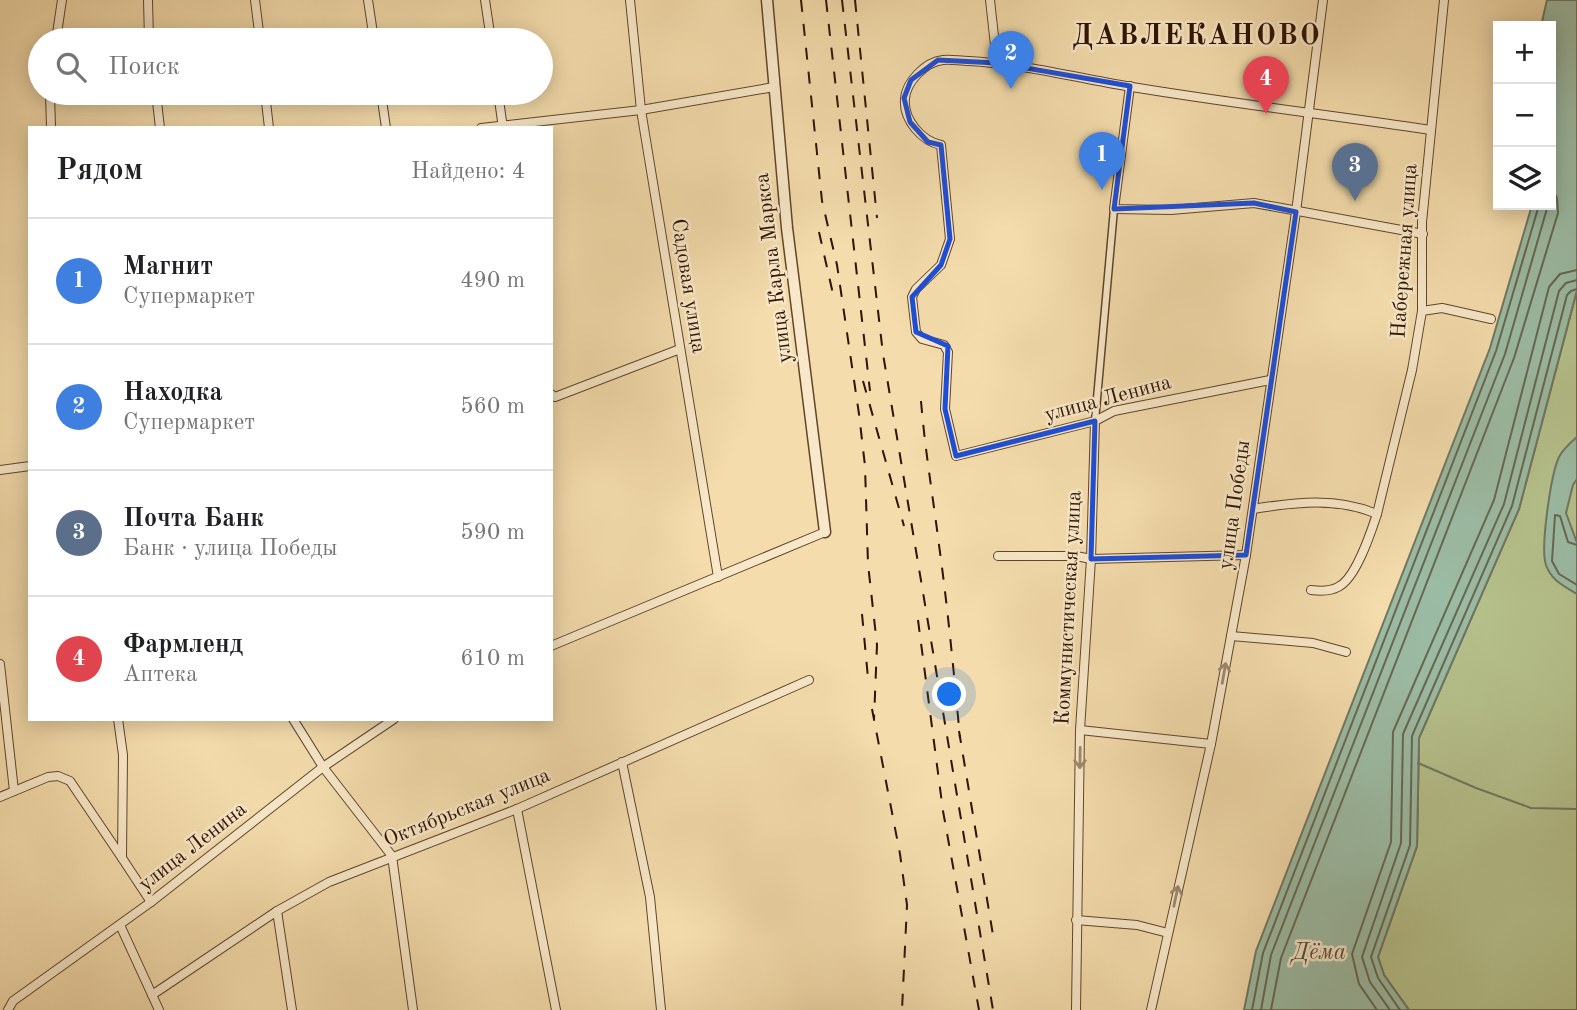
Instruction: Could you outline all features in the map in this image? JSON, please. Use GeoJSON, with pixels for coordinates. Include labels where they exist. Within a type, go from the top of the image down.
{"type":"FeatureCollection","features":[{"type":"Feature","properties":{"kind":"street"},"geometry":{"type":"LineString","coordinates":[[58,28],[62,0]]}},
{"type":"Feature","properties":{"kind":"street"},"geometry":{"type":"LineString","coordinates":[[148,0],[149,28]]}},
{"type":"Feature","properties":{"kind":"street"},"geometry":{"type":"LineString","coordinates":[[255,0],[258,28]]}},
{"type":"Feature","properties":{"kind":"street"},"geometry":{"type":"LineString","coordinates":[[368,0],[372,28]]}},
{"type":"Feature","properties":{"kind":"street"},"geometry":{"type":"LineString","coordinates":[[485,0],[489,28]]}},
{"type":"Feature","properties":{"kind":"street","name":"Садовая улица"},"geometry":{"type":"LineString","coordinates":[[630,0],[641,110],[718,577]]}},
{"type":"Feature","properties":{"kind":"street","name":"улица Карла Маркса"},"geometry":{"type":"LineString","coordinates":[[767,0],[787,228],[825,532]]}},
{"type":"Feature","properties":{"kind":"street"},"geometry":{"type":"LineString","coordinates":[[990,0],[998,63],[1130,86],[1431,130]]}},
{"type":"Feature","properties":{"kind":"street","name":"улица Победы"},"geometry":{"type":"LineString","coordinates":[[1151,1010],[1211,744],[1254,509],[1323,0]]}},
{"type":"Feature","properties":{"kind":"street","name":"Набережная улица"},"geometry":{"type":"LineString","coordinates":[[1311,590],[1337,589],[1350,576],[1369,537],[1412,370],[1422,311],[1423,234],[1444,0]]}},
{"type":"Feature","properties":{"kind":"street","name":"улица Ленина"},"geometry":{"type":"LineString","coordinates":[[998,63],[938,61],[921,70],[911,80],[904,98],[910,122],[928,142],[941,145],[950,239],[941,264],[916,289],[912,297],[916,332],[922,340],[944,345],[948,352],[945,410],[956,456],[1095,421],[1114,411],[1270,380]]}},
{"type":"Feature","properties":{"kind":"street"},"geometry":{"type":"LineString","coordinates":[[1130,86],[1114,209],[1171,210],[1254,203],[1423,234]]}},
{"type":"Feature","properties":{"kind":"street"},"geometry":{"type":"LineString","coordinates":[[500,105],[503,126],[641,110],[774,87]]}},
{"type":"Feature","properties":{"kind":"street"},"geometry":{"type":"LineString","coordinates":[[50,105],[51,126]]}},
{"type":"Feature","properties":{"kind":"street"},"geometry":{"type":"LineString","coordinates":[[157,105],[160,126]]}},
{"type":"Feature","properties":{"kind":"street"},"geometry":{"type":"LineString","coordinates":[[266,105],[269,126]]}},
{"type":"Feature","properties":{"kind":"street"},"geometry":{"type":"LineString","coordinates":[[383,105],[387,126]]}},
{"type":"Feature","properties":{"kind":"street","name":"Коммунистическая улица"},"geometry":{"type":"LineString","coordinates":[[1076,1010],[1080,730],[1091,559],[1095,421],[1114,209]]}},
{"type":"Feature","properties":{"kind":"street"},"geometry":{"type":"LineString","coordinates":[[1422,311],[1441,308],[1491,319]]}},
{"type":"Feature","properties":{"kind":"street"},"geometry":{"type":"LineString","coordinates":[[553,396],[680,349]]}},
{"type":"Feature","properties":{"kind":"street"},"geometry":{"type":"LineString","coordinates":[[0,470],[28,466]]}},
{"type":"Feature","properties":{"kind":"street"},"geometry":{"type":"LineString","coordinates":[[1254,509],[1293,502],[1334,503],[1357,506],[1377,514]]}},
{"type":"Feature","properties":{"kind":"street"},"geometry":{"type":"LineString","coordinates":[[553,645],[825,532]]}},
{"type":"Feature","properties":{"kind":"street"},"geometry":{"type":"LineString","coordinates":[[998,556],[1076,556],[1091,559],[1246,555]]}},
{"type":"Feature","properties":{"kind":"street"},"geometry":{"type":"LineString","coordinates":[[1231,636],[1313,643],[1346,652]]}},
{"type":"Feature","properties":{"kind":"street"},"geometry":{"type":"LineString","coordinates":[[0,664],[14,790]]}},
{"type":"Feature","properties":{"kind":"street","name":"Октябрьская улица"},"geometry":{"type":"LineString","coordinates":[[152,995],[277,911],[329,882],[517,808],[808,680]]}},
{"type":"Feature","properties":{"kind":"street"},"geometry":{"type":"LineString","coordinates":[[118,721],[123,755],[122,858]]}},
{"type":"Feature","properties":{"kind":"street"},"geometry":{"type":"LineString","coordinates":[[294,721],[323,767],[392,856],[413,1010]]}},
{"type":"Feature","properties":{"kind":"street","name":"улица Ленина"},"geometry":{"type":"LineString","coordinates":[[8,1010],[13,1001],[151,902],[323,767],[391,721]]}},
{"type":"Feature","properties":{"kind":"street"},"geometry":{"type":"LineString","coordinates":[[1080,730],[1211,744]]}},
{"type":"Feature","properties":{"kind":"street"},"geometry":{"type":"LineString","coordinates":[[622,762],[650,897],[661,1010]]}},
{"type":"Feature","properties":{"kind":"street"},"geometry":{"type":"LineString","coordinates":[[0,797],[48,777],[58,776],[70,782],[151,902]]}},
{"type":"Feature","properties":{"kind":"street"},"geometry":{"type":"LineString","coordinates":[[517,808],[556,1010]]}},
{"type":"Feature","properties":{"kind":"street"},"geometry":{"type":"LineString","coordinates":[[277,911],[292,1010]]}},
{"type":"Feature","properties":{"kind":"street"},"geometry":{"type":"LineString","coordinates":[[1076,919],[1137,925],[1168,933]]}},
{"type":"Feature","properties":{"kind":"street"},"geometry":{"type":"LineString","coordinates":[[120,925],[159,1010]]}},
{"type":"Feature","properties":{"kind":"highlighted area"},"geometry":{"type":"Polygon","coordinates":[[[938,60],[997,63],[1130,86],[1114,209],[1254,203],[1296,212],[1246,555],[1091,559],[1095,421],[956,456],[945,409],[948,346],[916,332],[912,297],[941,265],[950,239],[941,145],[928,142],[910,122],[904,98],[911,80],[938,60]]]}},
{"type":"Feature","properties":{"kind":"shaded area"},"geometry":{"type":"Polygon","coordinates":[[[1577,290],[1577,1010],[1409,1010],[1384,975],[1378,957],[1417,846],[1419,738],[1519,509],[1577,290]]]}},
{"type":"Feature","properties":{"kind":"water","name":"Дёма"},"geometry":{"type":"Polygon","coordinates":[[[1547,0],[1577,0],[1577,290],[1519,509],[1419,738],[1417,846],[1378,957],[1384,975],[1409,1010],[1244,1010],[1256,951],[1490,348],[1531,210],[1556,210],[1556,21],[1542,21],[1547,0]]]}},
{"type":"Feature","properties":{"kind":"water"},"geometry":{"type":"Polygon","coordinates":[[[1577,437],[1577,479],[1566,513],[1577,543],[1577,594],[1551,575],[1546,565],[1544,543],[1556,466],[1563,451],[1577,437]]]}},
{"type":"Feature","properties":{"kind":"waterway"},"geometry":{"type":"LineString","coordinates":[[1418,763],[1531,808],[1577,809]]}},
{"type":"Feature","properties":{"kind":"railway"},"geometry":{"type":"LineString","coordinates":[[801,0],[822,201],[837,265],[865,466],[868,564],[877,645],[874,719]]}},
{"type":"Feature","properties":{"kind":"railway"},"geometry":{"type":"LineString","coordinates":[[826,0],[870,391]]}},
{"type":"Feature","properties":{"kind":"railway"},"geometry":{"type":"LineString","coordinates":[[842,0],[883,354],[993,1010]]}},
{"type":"Feature","properties":{"kind":"railway"},"geometry":{"type":"LineString","coordinates":[[855,0],[877,218]]}},
{"type":"Feature","properties":{"kind":"railway"},"geometry":{"type":"LineString","coordinates":[[819,232],[833,294]]}},
{"type":"Feature","properties":{"kind":"railway"},"geometry":{"type":"LineString","coordinates":[[863,381],[904,526]]}},
{"type":"Feature","properties":{"kind":"railway"},"geometry":{"type":"LineString","coordinates":[[921,401],[960,738]]}},
{"type":"Feature","properties":{"kind":"railway"},"geometry":{"type":"LineString","coordinates":[[862,614],[868,678]]}},
{"type":"Feature","properties":{"kind":"railway"},"geometry":{"type":"LineString","coordinates":[[918,620],[943,811],[979,1010]]}},
{"type":"Feature","properties":{"kind":"railway"},"geometry":{"type":"LineString","coordinates":[[872,709],[907,905],[902,1010]]}},
{"type":"Feature","properties":{"kind":"railway"},"geometry":{"type":"LineString","coordinates":[[959,731],[993,935]]}},
{"type":"Feature","properties":{"kind":"place","name":"Находка"},"geometry":{"type":"Point","coordinates":[1011,89]}},
{"type":"Feature","properties":{"kind":"place","name":"Фармленд"},"geometry":{"type":"Point","coordinates":[1266,114]}},
{"type":"Feature","properties":{"kind":"place","name":"Магнит"},"geometry":{"type":"Point","coordinates":[1102,190]}},
{"type":"Feature","properties":{"kind":"place","name":"Почта Банк"},"geometry":{"type":"Point","coordinates":[1355,201]}},
{"type":"Feature","properties":{"kind":"district","name":"ДАВЛЕКАНОВО"},"geometry":{"type":"Point","coordinates":[1197,37]}}]}
